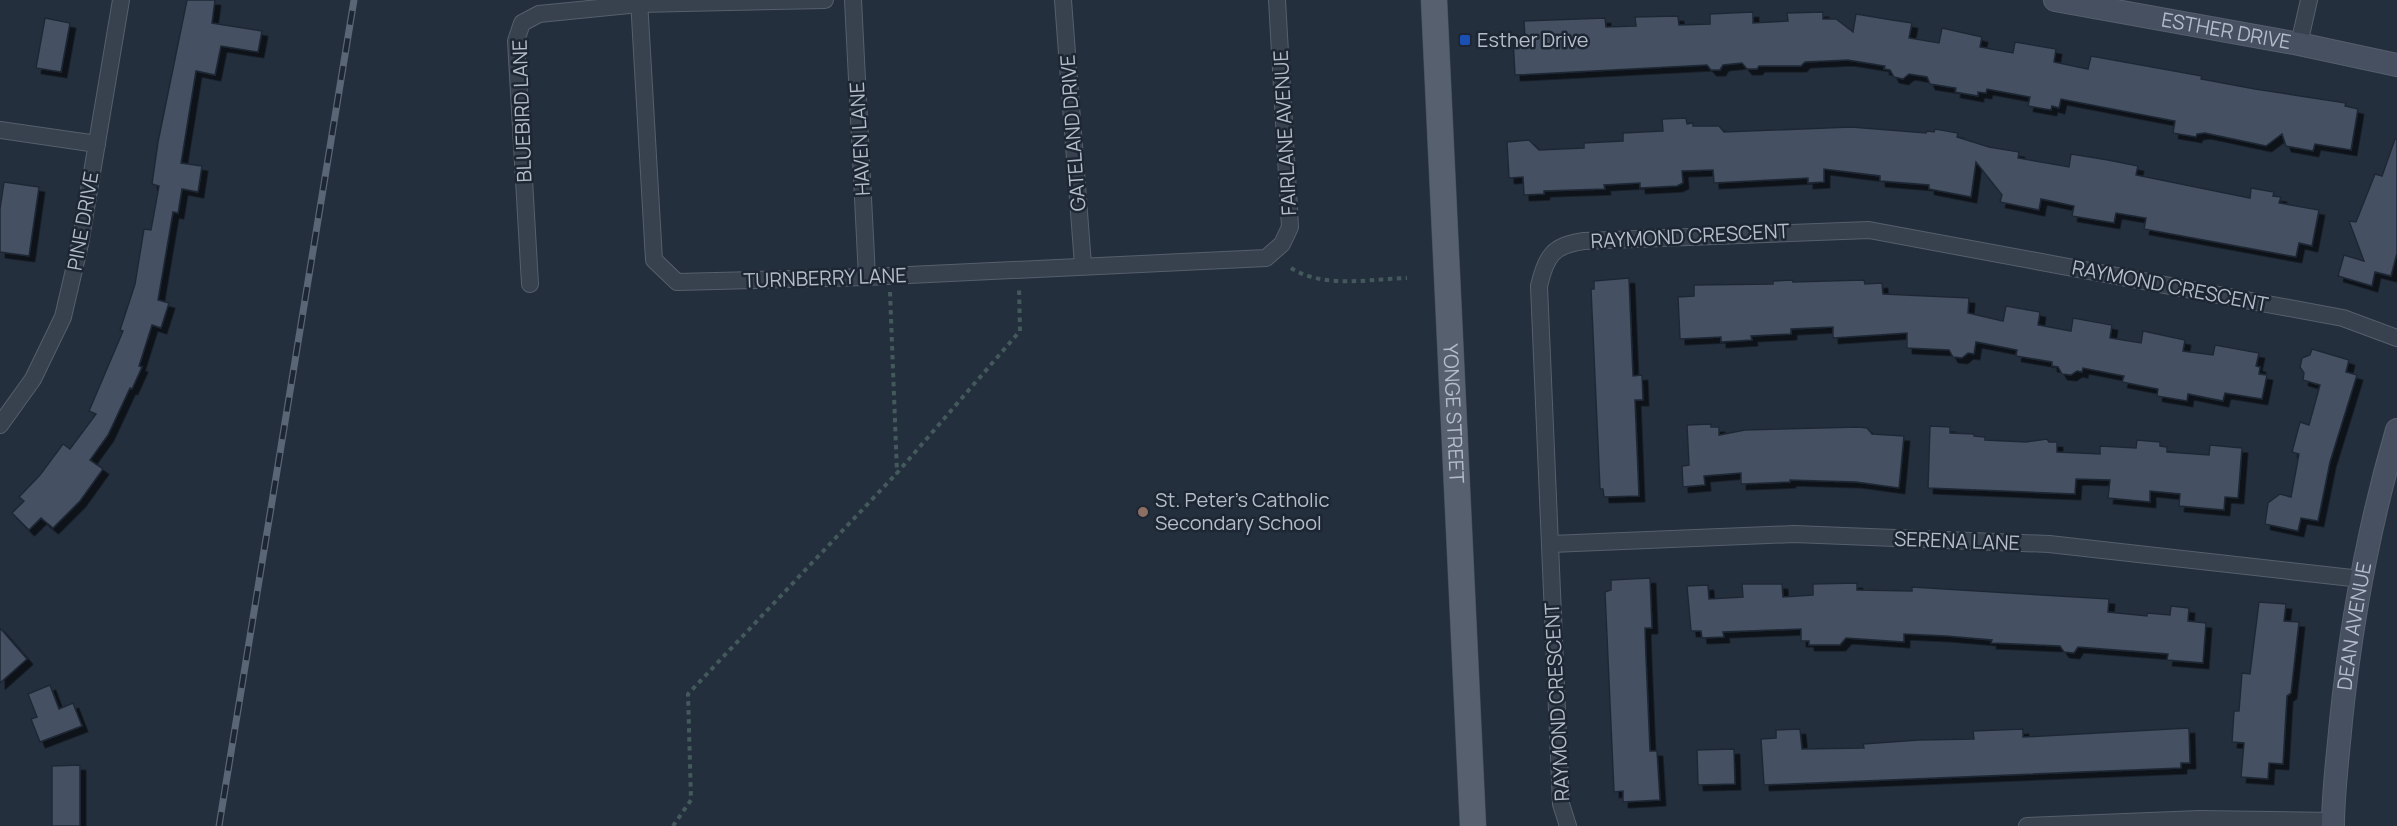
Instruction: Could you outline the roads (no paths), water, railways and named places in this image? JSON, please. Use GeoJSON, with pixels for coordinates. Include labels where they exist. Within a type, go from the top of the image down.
{"type":"FeatureCollection","features":[{"type":"Feature","properties":{"kind":"main road","name":"YONGE STREET"},"geometry":{"type":"LineString","coordinates":[[1434,0],[1473,826]]}},
{"type":"Feature","properties":{"kind":"street","name":"PINE DRIVE"},"geometry":{"type":"LineString","coordinates":[[0,425],[33,380],[63,317],[80,244],[121,0]]}},
{"type":"Feature","properties":{"kind":"street","name":"BLUEBIRD LANE"},"geometry":{"type":"LineString","coordinates":[[530,284],[516,41],[522,23],[539,14],[639,2],[825,0]]}},
{"type":"Feature","properties":{"kind":"street","name":"HAVEN LANE"},"geometry":{"type":"LineString","coordinates":[[853,0],[867,277]]}},
{"type":"Feature","properties":{"kind":"street","name":"GATELAND DRIVE"},"geometry":{"type":"LineString","coordinates":[[1063,0],[1083,265]]}},
{"type":"Feature","properties":{"kind":"street","name":"FAIRLANE AVENUE"},"geometry":{"type":"LineString","coordinates":[[1266,258],[1282,244],[1290,227],[1277,0]]}},
{"type":"Feature","properties":{"kind":"street","name":"ESTHER DRIVE"},"geometry":{"type":"LineString","coordinates":[[2055,0],[2299,44],[2397,65]]}},
{"type":"Feature","properties":{"kind":"street"},"geometry":{"type":"LineString","coordinates":[[2299,44],[2308,0]]}},
{"type":"Feature","properties":{"kind":"street","name":"TURNBERRY LANE"},"geometry":{"type":"LineString","coordinates":[[639,2],[654,260],[677,282],[867,277],[1266,258]]}},
{"type":"Feature","properties":{"kind":"street"},"geometry":{"type":"LineString","coordinates":[[0,130],[97,144]]}},
{"type":"Feature","properties":{"kind":"street","name":"RAYMOND CRESCENT"},"geometry":{"type":"LineString","coordinates":[[1568,826],[1561,804],[1539,286],[1550,256],[1563,244],[1596,240],[1869,230],[2343,318],[2397,338]]}},
{"type":"Feature","properties":{"kind":"street","name":"DEAN AVENUE"},"geometry":{"type":"LineString","coordinates":[[2333,824],[2346,676],[2361,579],[2397,430]]}},
{"type":"Feature","properties":{"kind":"street","name":"SERENA LANE"},"geometry":{"type":"LineString","coordinates":[[1551,544],[1794,534],[2049,544],[2361,579]]}},
{"type":"Feature","properties":{"kind":"street"},"geometry":{"type":"LineString","coordinates":[[2027,826],[2199,819],[2333,824]]}},
{"type":"Feature","properties":{"kind":"railway"},"geometry":{"type":"LineString","coordinates":[[219,826],[354,0]]}},
{"type":"Feature","properties":{"kind":"place","name":"Esther Drive"},"geometry":{"type":"Point","coordinates":[1465,40]}},
{"type":"Feature","properties":{"kind":"place","name":"St. Peter's Catholic Secondary School"},"geometry":{"type":"Point","coordinates":[1143,512]}}]}
